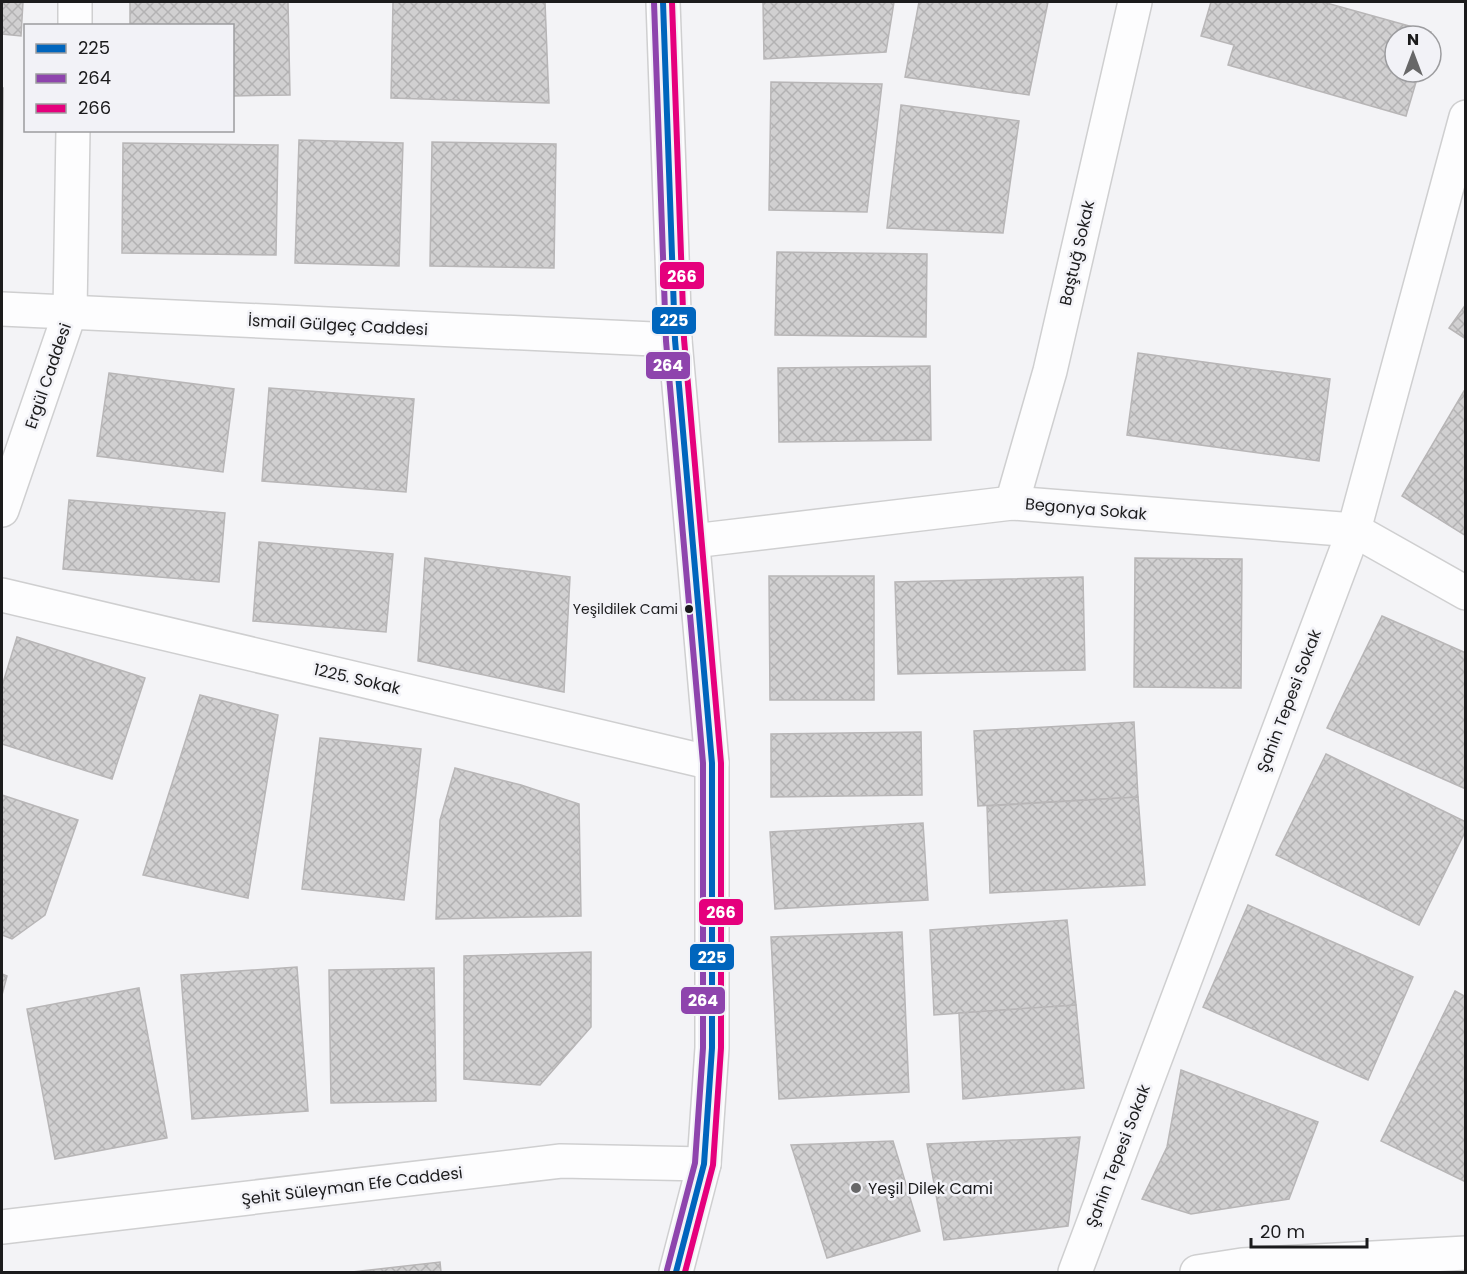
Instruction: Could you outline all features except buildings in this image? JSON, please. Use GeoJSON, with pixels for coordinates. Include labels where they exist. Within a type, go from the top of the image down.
{"type":"FeatureCollection","features":[{"type":"Feature","properties":{"kind":"street"},"geometry":{"type":"LineString","coordinates":[[75,2],[75,24]]}},
{"type":"Feature","properties":{"kind":"street"},"geometry":{"type":"LineString","coordinates":[[663,2],[675,340],[712,763],[712,1048],[704,1164],[676,1272]]}},
{"type":"Feature","properties":{"kind":"street","name":"Baştuğ Sokak"},"geometry":{"type":"LineString","coordinates":[[1012,502],[1050,372],[1135,2]]}},
{"type":"Feature","properties":{"kind":"street","name":"Şahin Tepesi Sokak"},"geometry":{"type":"LineString","coordinates":[[1075,1272],[1354,530],[1466,117]]}},
{"type":"Feature","properties":{"kind":"street","name":"Ergül Caddesi"},"geometry":{"type":"LineString","coordinates":[[2,510],[70,312],[73,132]]}},
{"type":"Feature","properties":{"kind":"street","name":"İsmail Gülgeç Caddesi"},"geometry":{"type":"LineString","coordinates":[[2,309],[675,340]]}},
{"type":"Feature","properties":{"kind":"street","name":"Begonya Sokak"},"geometry":{"type":"LineString","coordinates":[[693,541],[1012,502],[1354,530],[1466,593]]}},
{"type":"Feature","properties":{"kind":"street","name":"1225. Sokak"},"geometry":{"type":"LineString","coordinates":[[2,595],[712,763]]}},
{"type":"Feature","properties":{"kind":"street","name":"Şehit Süleyman Efe Caddesi"},"geometry":{"type":"LineString","coordinates":[[2,1227],[561,1161],[704,1164]]}},
{"type":"Feature","properties":{"kind":"street"},"geometry":{"type":"LineString","coordinates":[[1197,1272],[1242,1265],[1466,1253]]}},
{"type":"Feature","properties":{"kind":"transit line","name":"264"},"geometry":{"type":"LineString","coordinates":[[654,2],[666,341],[703,763],[703,1048],[695,1163],[667,1270]]}},
{"type":"Feature","properties":{"kind":"transit line","name":"225"},"geometry":{"type":"LineString","coordinates":[[663,2],[675,340],[712,763],[712,1048],[704,1164],[676,1272]]}},
{"type":"Feature","properties":{"kind":"transit line","name":"266"},"geometry":{"type":"LineString","coordinates":[[672,2],[684,339],[721,763],[721,1048],[713,1165],[685,1272]]}},
{"type":"Feature","properties":{"kind":"place","name":"Yeşildilek Cami"},"geometry":{"type":"Point","coordinates":[689,609]}},
{"type":"Feature","properties":{"kind":"place","name":"Yeşil Dilek Cami"},"geometry":{"type":"Point","coordinates":[856,1188]}}]}
